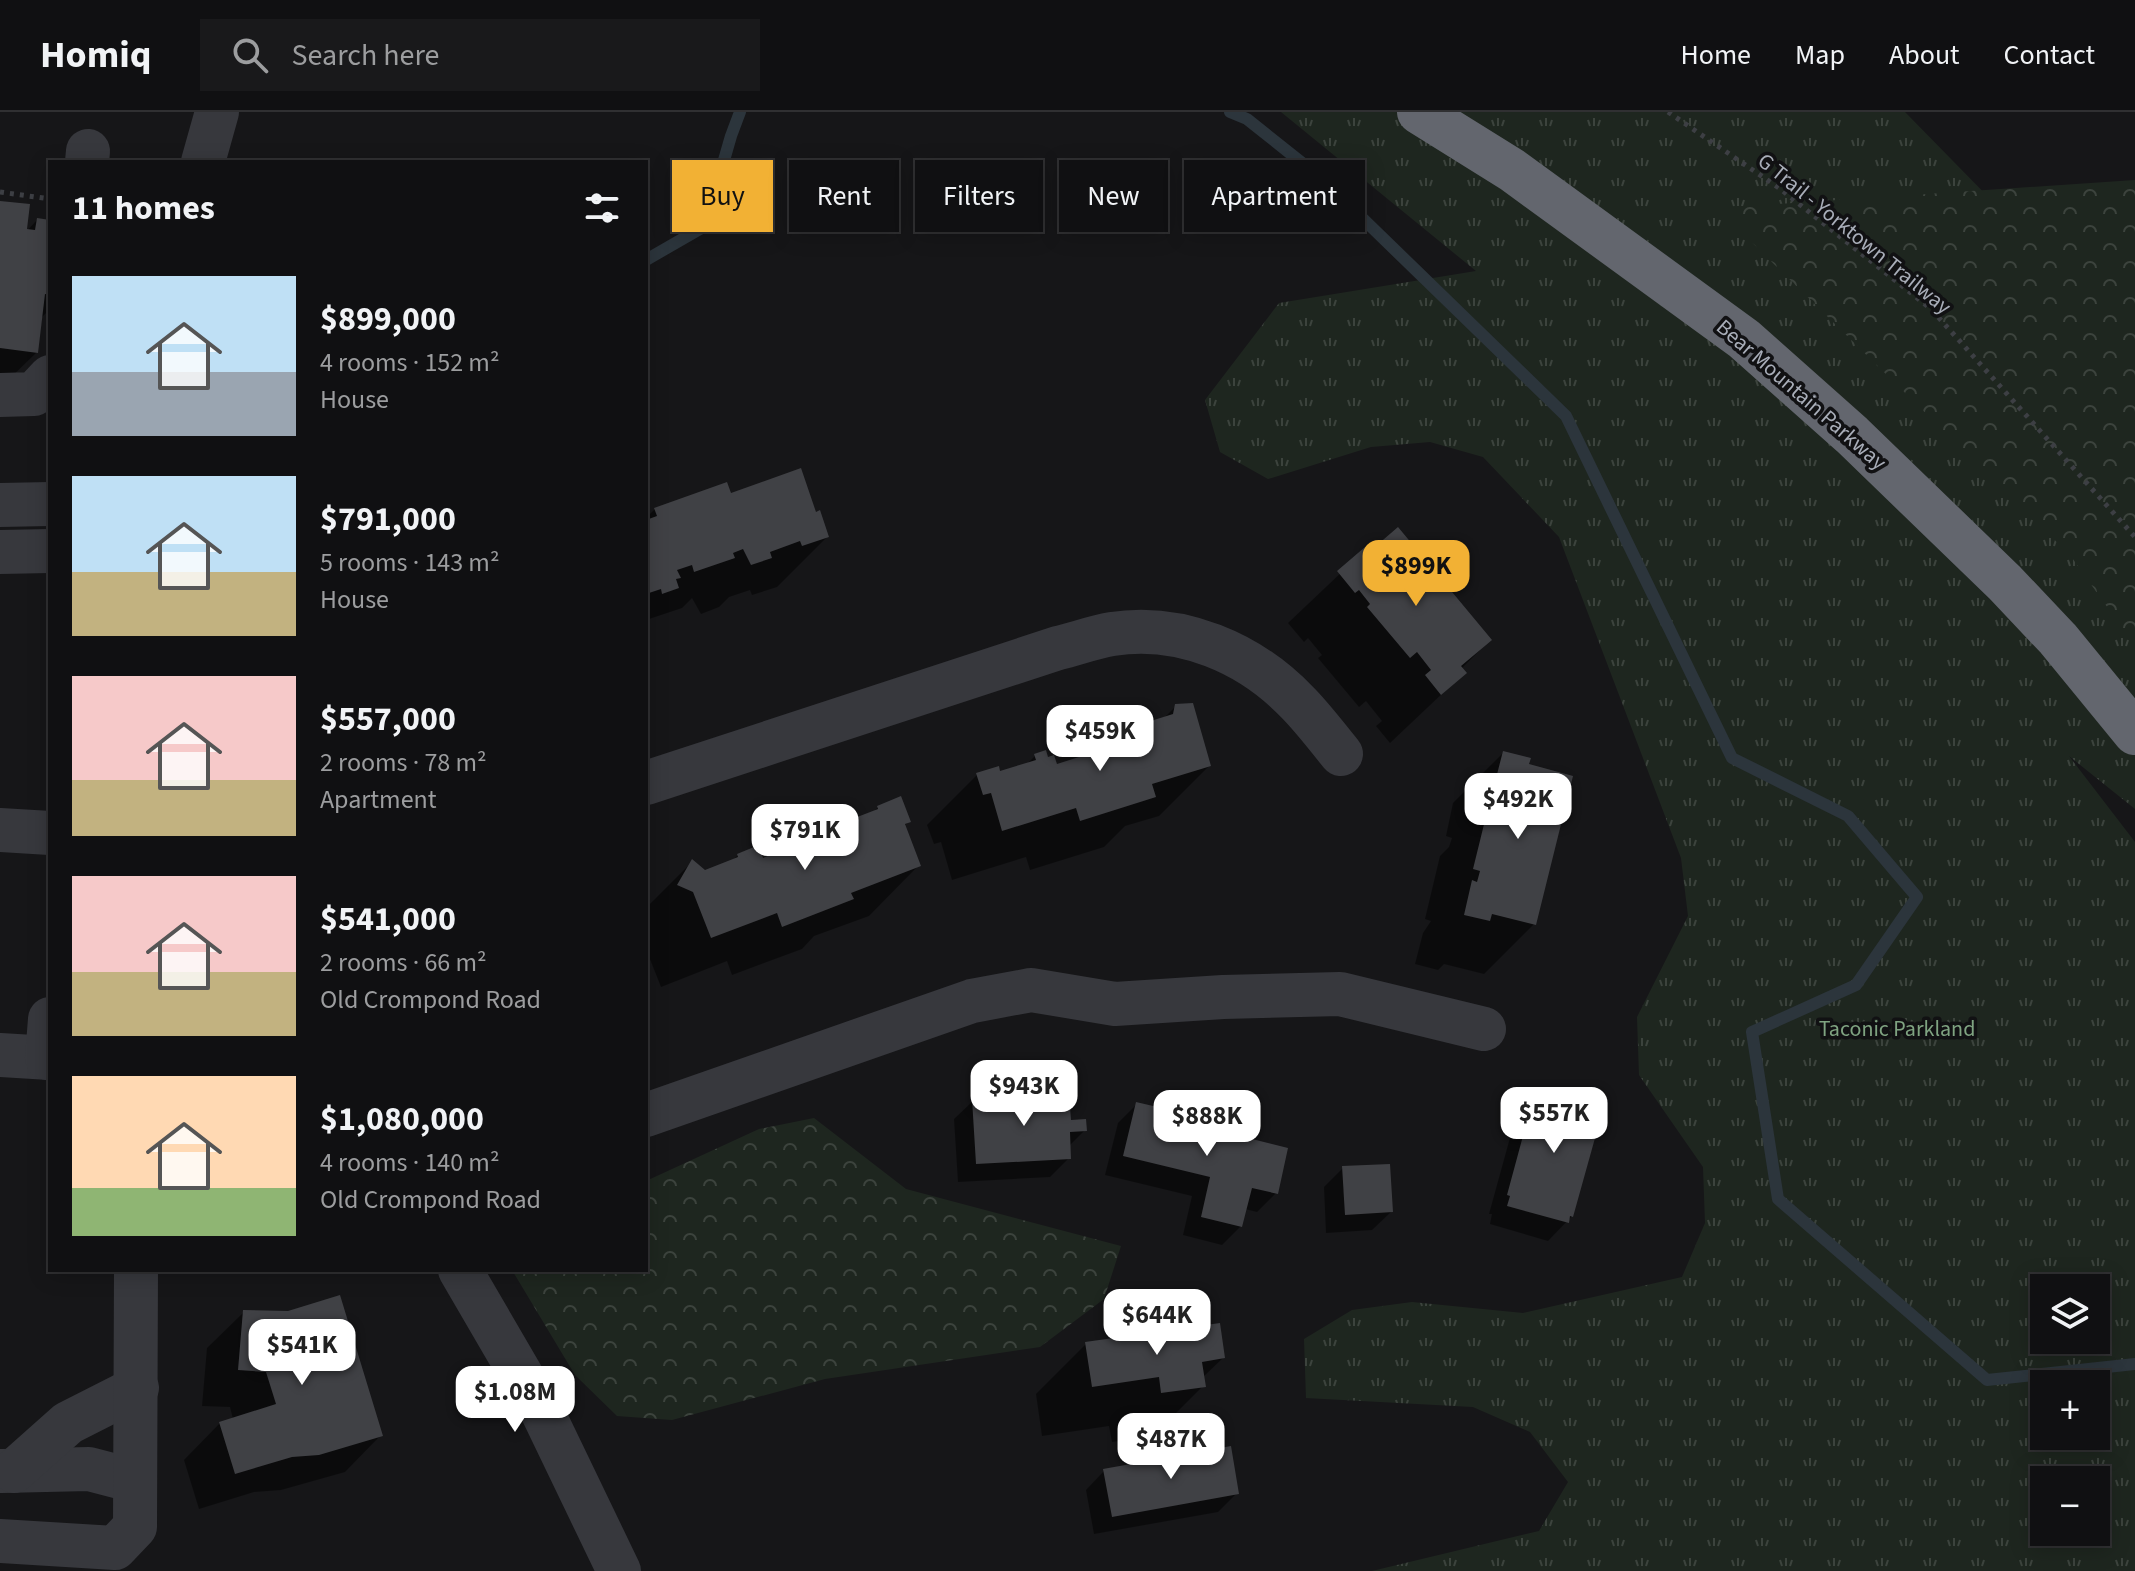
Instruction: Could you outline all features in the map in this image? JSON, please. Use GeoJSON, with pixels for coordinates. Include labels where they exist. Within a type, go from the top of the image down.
{"type":"FeatureCollection","features":[{"type":"Feature","properties":{"kind":"highway","name":"Bear Mountain Parkway"},"geometry":{"type":"LineString","coordinates":[[1419,112],[1512,170],[1744,339],[1852,435],[2005,583],[2058,639],[2135,733]]}},
{"type":"Feature","properties":{"kind":"street"},"geometry":{"type":"LineString","coordinates":[[204,160],[217,112]]}},
{"type":"Feature","properties":{"kind":"street"},"geometry":{"type":"LineString","coordinates":[[0,395],[34,394],[48,379]]}},
{"type":"Feature","properties":{"kind":"street"},"geometry":{"type":"LineString","coordinates":[[0,505],[48,504]]}},
{"type":"Feature","properties":{"kind":"street"},"geometry":{"type":"LineString","coordinates":[[0,552],[48,551]]}},
{"type":"Feature","properties":{"kind":"street"},"geometry":{"type":"LineString","coordinates":[[648,782],[1043,653],[1112,634],[1160,632],[1208,642],[1253,665],[1297,701],[1341,754]]}},
{"type":"Feature","properties":{"kind":"street"},"geometry":{"type":"LineString","coordinates":[[0,830],[48,833]]}},
{"type":"Feature","properties":{"kind":"street"},"geometry":{"type":"LineString","coordinates":[[648,1114],[972,1001],[1031,990],[1115,1004],[1340,994],[1484,1029]]}},
{"type":"Feature","properties":{"kind":"street"},"geometry":{"type":"LineString","coordinates":[[0,1055],[48,1045]]}},
{"type":"Feature","properties":{"kind":"street"},"geometry":{"type":"LineString","coordinates":[[0,1541],[115,1548],[135,1527],[136,1272]]}},
{"type":"Feature","properties":{"kind":"street"},"geometry":{"type":"LineString","coordinates":[[461,1272],[541,1409],[619,1571]]}},
{"type":"Feature","properties":{"kind":"street"},"geometry":{"type":"LineString","coordinates":[[7,1471],[68,1423],[137,1388]]}},
{"type":"Feature","properties":{"kind":"street"},"geometry":{"type":"LineString","coordinates":[[7,1471],[89,1469],[135,1481]]}},
{"type":"Feature","properties":{"kind":"path","name":"G Trail - Yorktown Trailway"},"geometry":{"type":"LineString","coordinates":[[1668,112],[1779,188],[1931,309],[2135,537]]}},
{"type":"Feature","properties":{"kind":"path"},"geometry":{"type":"LineString","coordinates":[[0,192],[48,199]]}},
{"type":"Feature","properties":{"kind":"green space","name":"Taconic Parkland"},"geometry":{"type":"Polygon","coordinates":[[[1281,112],[1905,112],[2135,347],[2135,809],[2069,756],[2135,842],[2135,1571],[1372,1571],[1539,1531],[1568,1482],[1530,1432],[1473,1407],[1306,1398],[1304,1339],[1352,1310],[1412,1302],[1523,1313],[1682,1277],[1705,1223],[1703,1167],[1639,1075],[1637,1017],[1688,916],[1681,858],[1559,537],[1483,457],[1430,442],[1371,447],[1268,479],[1220,452],[1205,400],[1279,303],[1476,271],[1365,180],[1365,160],[1340,160],[1281,112]]]}},
{"type":"Feature","properties":{"kind":"green space"},"geometry":{"type":"Polygon","coordinates":[[[2135,180],[2135,646],[2070,555],[1717,208],[2135,180]]]}},
{"type":"Feature","properties":{"kind":"green space"},"geometry":{"type":"Polygon","coordinates":[[[814,1118],[906,1189],[1121,1246],[1104,1299],[1040,1347],[825,1379],[672,1420],[617,1416],[575,1375],[513,1272],[648,1272],[648,1180],[759,1129],[814,1118]]]}},
{"type":"Feature","properties":{"kind":"building"},"geometry":{"type":"Polygon","coordinates":[[[0,201],[30,204],[27,229],[35,230],[37,218],[48,220],[48,295],[45,294],[38,353],[0,348],[0,201]]]}},
{"type":"Feature","properties":{"kind":"building"},"geometry":{"type":"Polygon","coordinates":[[[801,468],[816,512],[820,510],[829,537],[802,546],[800,541],[770,552],[772,558],[751,565],[743,549],[733,553],[735,558],[694,572],[692,565],[677,570],[681,578],[676,579],[679,588],[662,594],[661,589],[648,593],[648,519],[657,516],[654,508],[727,482],[731,493],[801,468]]]}},
{"type":"Feature","properties":{"kind":"building"},"geometry":{"type":"Polygon","coordinates":[[[1398,527],[1492,640],[1461,666],[1467,673],[1441,695],[1425,675],[1431,670],[1417,652],[1410,658],[1367,607],[1370,604],[1359,590],[1355,593],[1337,571],[1365,547],[1369,552],[1398,527]]]}},
{"type":"Feature","properties":{"kind":"building"},"geometry":{"type":"Polygon","coordinates":[[[1193,703],[1211,766],[1152,784],[1156,797],[1080,821],[1076,808],[1002,831],[991,793],[983,795],[976,773],[999,766],[1000,771],[1036,760],[1034,754],[1046,750],[1048,757],[1054,755],[1057,764],[1126,742],[1122,731],[1126,730],[1124,724],[1137,720],[1138,725],[1173,714],[1175,704],[1193,703]]]}},
{"type":"Feature","properties":{"kind":"building"},"geometry":{"type":"Polygon","coordinates":[[[1503,751],[1531,758],[1529,764],[1573,776],[1536,925],[1492,914],[1490,921],[1464,915],[1472,880],[1477,882],[1480,871],[1473,869],[1489,804],[1496,806],[1501,788],[1494,786],[1503,751]]]}},
{"type":"Feature","properties":{"kind":"building"},"geometry":{"type":"Polygon","coordinates":[[[901,796],[911,822],[905,824],[921,866],[851,893],[854,899],[782,927],[777,913],[711,938],[693,892],[677,885],[692,859],[705,870],[754,847],[756,851],[760,849],[763,858],[813,837],[815,842],[830,837],[826,829],[878,809],[877,806],[901,796]]]}},
{"type":"Feature","properties":{"kind":"building"},"geometry":{"type":"Polygon","coordinates":[[[1541,1088],[1601,1105],[1599,1112],[1602,1113],[1569,1223],[1507,1206],[1510,1196],[1507,1195],[1534,1095],[1538,1096],[1541,1088]]]}},
{"type":"Feature","properties":{"kind":"building"},"geometry":{"type":"Polygon","coordinates":[[[1069,1093],[1071,1120],[1086,1119],[1087,1131],[1070,1132],[1071,1159],[976,1164],[972,1099],[1069,1093]]]}},
{"type":"Feature","properties":{"kind":"building"},"geometry":{"type":"Polygon","coordinates":[[[1136,1102],[1230,1124],[1228,1133],[1288,1148],[1278,1194],[1252,1188],[1242,1227],[1201,1217],[1210,1177],[1123,1156],[1136,1102]]]}},
{"type":"Feature","properties":{"kind":"building"},"geometry":{"type":"Polygon","coordinates":[[[1390,1164],[1393,1212],[1345,1215],[1342,1166],[1390,1164]]]}},
{"type":"Feature","properties":{"kind":"building"},"geometry":{"type":"Polygon","coordinates":[[[340,1295],[383,1436],[319,1455],[292,1457],[235,1474],[219,1422],[276,1404],[266,1372],[238,1370],[243,1310],[288,1311],[340,1295]]]}},
{"type":"Feature","properties":{"kind":"building"},"geometry":{"type":"Polygon","coordinates":[[[1220,1323],[1225,1358],[1202,1362],[1206,1387],[1161,1393],[1159,1377],[1092,1387],[1085,1342],[1220,1323]]]}},
{"type":"Feature","properties":{"kind":"building"},"geometry":{"type":"Polygon","coordinates":[[[1231,1446],[1239,1494],[1112,1517],[1103,1469],[1231,1446]]]}},
{"type":"Feature","properties":{"kind":"waterway"},"geometry":{"type":"LineString","coordinates":[[648,259],[705,226],[740,112]]}},
{"type":"Feature","properties":{"kind":"waterway"},"geometry":{"type":"LineString","coordinates":[[1230,112],[1247,119],[1321,178],[1566,416],[1732,758],[1848,816],[1917,897],[1856,985],[1752,1032],[1778,1199],[1987,1380],[2135,1364]]}}]}
